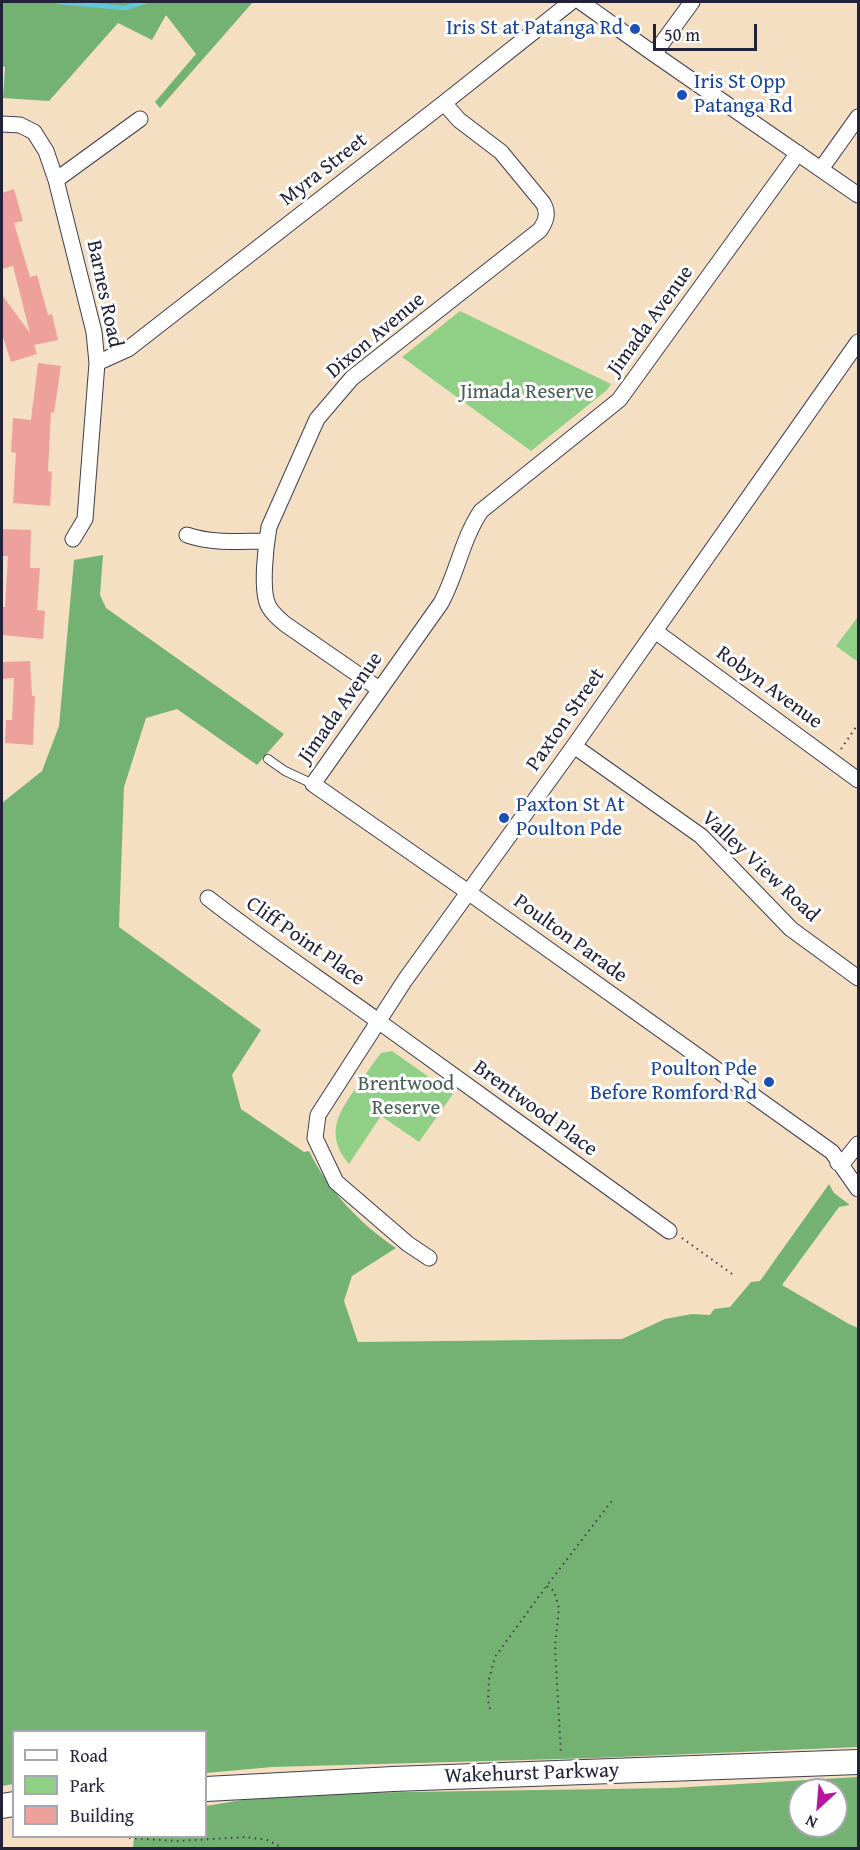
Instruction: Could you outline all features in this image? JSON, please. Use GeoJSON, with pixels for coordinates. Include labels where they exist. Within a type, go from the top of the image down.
{"type":"FeatureCollection","features":[{"type":"Feature","properties":{"kind":"main road","name":"Wakehurst Parkway"},"geometry":{"type":"LineString","coordinates":[[207,1789],[858,1762]]}},
{"type":"Feature","properties":{"kind":"street","name":"Myra Street"},"geometry":{"type":"LineString","coordinates":[[98,363],[128,349],[570,2]]}},
{"type":"Feature","properties":{"kind":"street"},"geometry":{"type":"LineString","coordinates":[[582,2],[858,195]]}},
{"type":"Feature","properties":{"kind":"street"},"geometry":{"type":"LineString","coordinates":[[654,54],[692,2]]}},
{"type":"Feature","properties":{"kind":"street","name":"Dixon Avenue"},"geometry":{"type":"LineString","coordinates":[[379,689],[274,614],[265,597],[266,541],[269,527],[309,434],[317,419],[352,378],[540,230],[545,222],[546,208],[543,203],[501,152],[459,120],[444,103]]}},
{"type":"Feature","properties":{"kind":"street"},"geometry":{"type":"LineString","coordinates":[[821,169],[858,117]]}},
{"type":"Feature","properties":{"kind":"street"},"geometry":{"type":"LineString","coordinates":[[56,180],[140,119]]}},
{"type":"Feature","properties":{"kind":"street","name":"Barnes Road"},"geometry":{"type":"LineString","coordinates":[[2,124],[20,124],[34,132],[46,151],[56,180],[94,332],[98,363],[85,519],[73,539]]}},
{"type":"Feature","properties":{"kind":"street","name":"Jimada Avenue"},"geometry":{"type":"LineString","coordinates":[[313,784],[441,603],[453,579],[473,523],[481,511],[619,399],[798,153]]}},
{"type":"Feature","properties":{"kind":"street","name":"Paxton Street"},"geometry":{"type":"LineString","coordinates":[[429,1258],[408,1244],[336,1182],[315,1138],[318,1115],[377,1020],[574,746],[858,342]]}},
{"type":"Feature","properties":{"kind":"street"},"geometry":{"type":"LineString","coordinates":[[187,534],[214,541],[266,541]]}},
{"type":"Feature","properties":{"kind":"street","name":"Robyn Avenue"},"geometry":{"type":"LineString","coordinates":[[655,631],[858,780]]}},
{"type":"Feature","properties":{"kind":"street","name":"Valley View Road"},"geometry":{"type":"LineString","coordinates":[[574,746],[701,836],[791,929],[858,978]]}},
{"type":"Feature","properties":{"kind":"street","name":"Poulton Parade"},"geometry":{"type":"LineString","coordinates":[[313,784],[832,1152],[858,1189]]}},
{"type":"Feature","properties":{"kind":"street","name":"Cliff Point Place"},"geometry":{"type":"LineString","coordinates":[[208,898],[377,1020]]}},
{"type":"Feature","properties":{"kind":"street","name":"Brentwood Place"},"geometry":{"type":"LineString","coordinates":[[377,1020],[669,1231]]}},
{"type":"Feature","properties":{"kind":"street"},"geometry":{"type":"LineString","coordinates":[[838,1163],[846,1159],[858,1144]]}},
{"type":"Feature","properties":{"kind":"lane","name":"Poulton Parade"},"geometry":{"type":"LineString","coordinates":[[268,759],[285,771],[313,784]]}},
{"type":"Feature","properties":{"kind":"path"},"geometry":{"type":"LineString","coordinates":[[832,760],[858,724]]}},
{"type":"Feature","properties":{"kind":"path"},"geometry":{"type":"LineString","coordinates":[[669,1231],[684,1239],[735,1276]]}},
{"type":"Feature","properties":{"kind":"path"},"geometry":{"type":"LineString","coordinates":[[490,1709],[489,1679],[495,1657],[546,1585],[614,1498]]}},
{"type":"Feature","properties":{"kind":"path"},"geometry":{"type":"LineString","coordinates":[[546,1585],[554,1592],[560,1608],[555,1646],[562,1773]]}},
{"type":"Feature","properties":{"kind":"path"},"geometry":{"type":"LineString","coordinates":[[129,1838],[178,1841],[246,1837],[267,1840],[283,1848]]}},
{"type":"Feature","properties":{"kind":"green space"},"geometry":{"type":"Polygon","coordinates":[[[2,2],[253,2],[160,108],[155,102],[196,54],[166,15],[152,40],[118,23],[49,101],[3,98],[5,67],[2,66],[2,2]]]}},
{"type":"Feature","properties":{"kind":"green space","name":"Jimada Reserve"},"geometry":{"type":"Polygon","coordinates":[[[460,311],[611,384],[607,390],[531,451],[402,357],[460,311]]]}},
{"type":"Feature","properties":{"kind":"green space"},"geometry":{"type":"Polygon","coordinates":[[[103,555],[100,595],[106,608],[284,734],[257,765],[177,709],[146,718],[124,787],[119,927],[261,1030],[232,1075],[241,1109],[304,1152],[309,1151],[326,1180],[346,1205],[357,1217],[396,1248],[352,1276],[344,1301],[358,1342],[622,1339],[665,1319],[692,1314],[710,1315],[714,1309],[730,1307],[751,1282],[760,1281],[829,1184],[834,1193],[850,1205],[839,1207],[782,1285],[858,1328],[858,1747],[595,1758],[272,1767],[207,1773],[207,1730],[12,1730],[12,1784],[2,1786],[2,803],[42,771],[59,726],[74,560],[103,555]]]}},
{"type":"Feature","properties":{"kind":"green space"},"geometry":{"type":"Polygon","coordinates":[[[858,619],[858,662],[836,646],[858,619]]]}},
{"type":"Feature","properties":{"kind":"green space","name":"Brentwood Reserve"},"geometry":{"type":"Polygon","coordinates":[[[392,1051],[453,1094],[419,1142],[381,1116],[349,1164],[337,1144],[336,1125],[339,1116],[381,1053],[392,1051]]]}},
{"type":"Feature","properties":{"kind":"green space"},"geometry":{"type":"Polygon","coordinates":[[[858,1777],[858,1848],[133,1848],[134,1838],[207,1838],[207,1806],[278,1794],[672,1788],[788,1781],[788,1838],[848,1838],[848,1778],[841,1778],[858,1777]]]}},
{"type":"Feature","properties":{"kind":"building"},"geometry":{"type":"Polygon","coordinates":[[[14,189],[23,221],[14,223],[30,277],[37,275],[48,315],[52,314],[58,340],[34,345],[37,354],[11,362],[2,334],[2,295],[30,333],[13,266],[2,269],[2,193],[14,189]]]}},
{"type":"Feature","properties":{"kind":"building"},"geometry":{"type":"Polygon","coordinates":[[[38,363],[61,366],[54,413],[51,412],[48,471],[52,472],[50,506],[13,503],[16,453],[11,452],[13,418],[31,420],[38,363]]]}},
{"type":"Feature","properties":{"kind":"building"},"geometry":{"type":"Polygon","coordinates":[[[2,529],[31,530],[30,568],[40,568],[37,610],[45,611],[43,639],[2,635],[2,607],[5,607],[8,556],[2,556],[2,529]]]}},
{"type":"Feature","properties":{"kind":"building"},"geometry":{"type":"Polygon","coordinates":[[[30,661],[32,696],[35,696],[33,745],[5,743],[6,720],[12,720],[14,678],[2,679],[2,662],[30,661]]]}},
{"type":"Feature","properties":{"kind":"waterway"},"geometry":{"type":"LineString","coordinates":[[58,2],[125,8],[144,2]]}},
{"type":"Feature","properties":{"kind":"place","name":"Iris St at Patanga Rd"},"geometry":{"type":"Point","coordinates":[635,29]}},
{"type":"Feature","properties":{"kind":"place","name":"Iris St Opp Patanga Rd"},"geometry":{"type":"Point","coordinates":[682,95]}},
{"type":"Feature","properties":{"kind":"place","name":"Paxton St At Poulton Pde"},"geometry":{"type":"Point","coordinates":[504,818]}},
{"type":"Feature","properties":{"kind":"place","name":"Poulton Pde Before Romford Rd"},"geometry":{"type":"Point","coordinates":[769,1082]}}]}
